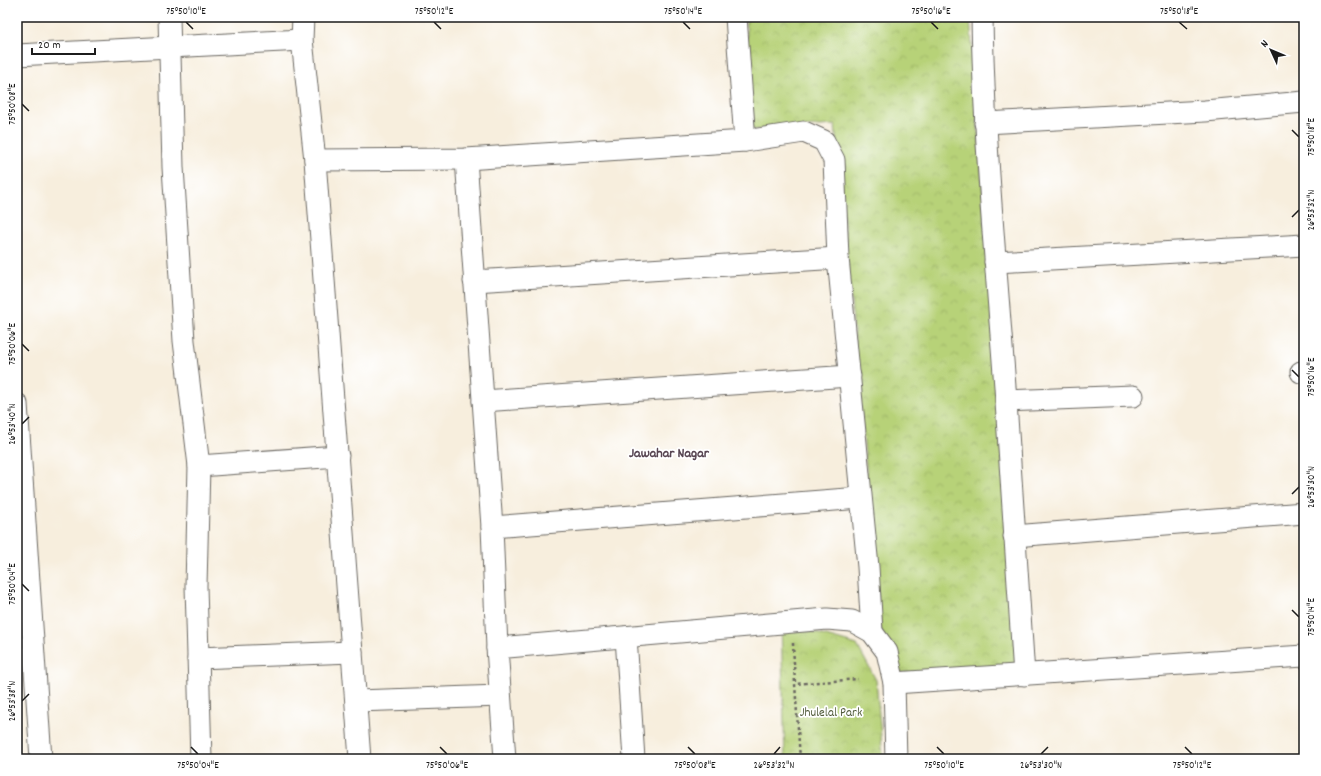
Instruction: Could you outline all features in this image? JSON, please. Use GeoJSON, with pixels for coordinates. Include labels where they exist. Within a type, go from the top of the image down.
{"type":"FeatureCollection","features":[{"type":"Feature","properties":{"kind":"street"},"geometry":{"type":"LineString","coordinates":[[169,17],[173,167],[184,341],[199,466],[196,586],[201,759]]}},
{"type":"Feature","properties":{"kind":"street"},"geometry":{"type":"LineString","coordinates":[[303,17],[302,40],[315,160],[357,701],[360,759]]}},
{"type":"Feature","properties":{"kind":"street"},"geometry":{"type":"LineString","coordinates":[[736,17],[745,141]]}},
{"type":"Feature","properties":{"kind":"street"},"geometry":{"type":"LineString","coordinates":[[982,17],[985,123],[994,262],[1006,401],[1024,675]]}},
{"type":"Feature","properties":{"kind":"street"},"geometry":{"type":"LineString","coordinates":[[17,55],[302,40]]}},
{"type":"Feature","properties":{"kind":"street"},"geometry":{"type":"LineString","coordinates":[[985,123],[1205,111],[1304,102]]}},
{"type":"Feature","properties":{"kind":"street"},"geometry":{"type":"LineString","coordinates":[[315,160],[466,159],[745,141],[804,132],[824,141],[834,160],[838,258],[850,376],[872,632]]}},
{"type":"Feature","properties":{"kind":"street"},"geometry":{"type":"LineString","coordinates":[[466,159],[492,527],[497,648],[505,759]]}},
{"type":"Feature","properties":{"kind":"street"},"geometry":{"type":"LineString","coordinates":[[994,262],[1304,245]]}},
{"type":"Feature","properties":{"kind":"street"},"geometry":{"type":"LineString","coordinates":[[474,281],[838,258]]}},
{"type":"Feature","properties":{"kind":"street"},"geometry":{"type":"LineString","coordinates":[[483,401],[850,376]]}},
{"type":"Feature","properties":{"kind":"street"},"geometry":{"type":"LineString","coordinates":[[1006,401],[1133,396]]}},
{"type":"Feature","properties":{"kind":"street"},"geometry":{"type":"LineString","coordinates":[[17,404],[41,759]]}},
{"type":"Feature","properties":{"kind":"street"},"geometry":{"type":"LineString","coordinates":[[199,466],[338,456]]}},
{"type":"Feature","properties":{"kind":"street"},"geometry":{"type":"LineString","coordinates":[[492,527],[860,498]]}},
{"type":"Feature","properties":{"kind":"street"},"geometry":{"type":"LineString","coordinates":[[1014,536],[1304,513]]}},
{"type":"Feature","properties":{"kind":"street"},"geometry":{"type":"LineString","coordinates":[[497,648],[827,619],[852,620],[872,632],[887,652],[894,683],[896,759]]}},
{"type":"Feature","properties":{"kind":"street"},"geometry":{"type":"LineString","coordinates":[[626,637],[634,759]]}},
{"type":"Feature","properties":{"kind":"street"},"geometry":{"type":"LineString","coordinates":[[198,658],[352,652]]}},
{"type":"Feature","properties":{"kind":"street"},"geometry":{"type":"LineString","coordinates":[[894,683],[1304,656]]}},
{"type":"Feature","properties":{"kind":"street"},"geometry":{"type":"LineString","coordinates":[[357,701],[500,696]]}},
{"type":"Feature","properties":{"kind":"path"},"geometry":{"type":"LineString","coordinates":[[792,622],[800,759]]}},
{"type":"Feature","properties":{"kind":"path"},"geometry":{"type":"LineString","coordinates":[[795,684],[858,679]]}},
{"type":"Feature","properties":{"kind":"green space"},"geometry":{"type":"Polygon","coordinates":[[[746,17],[970,17],[1017,669],[901,673],[881,630],[835,125],[752,130],[746,17]]]}},
{"type":"Feature","properties":{"kind":"green space","name":"Jhulelal Park"},"geometry":{"type":"Polygon","coordinates":[[[781,623],[857,645],[876,680],[883,759],[785,759],[781,623]]]}},
{"type":"Feature","properties":{"kind":"district","name":"Jawahar Nagar"},"geometry":{"type":"Point","coordinates":[669,452]}}]}
